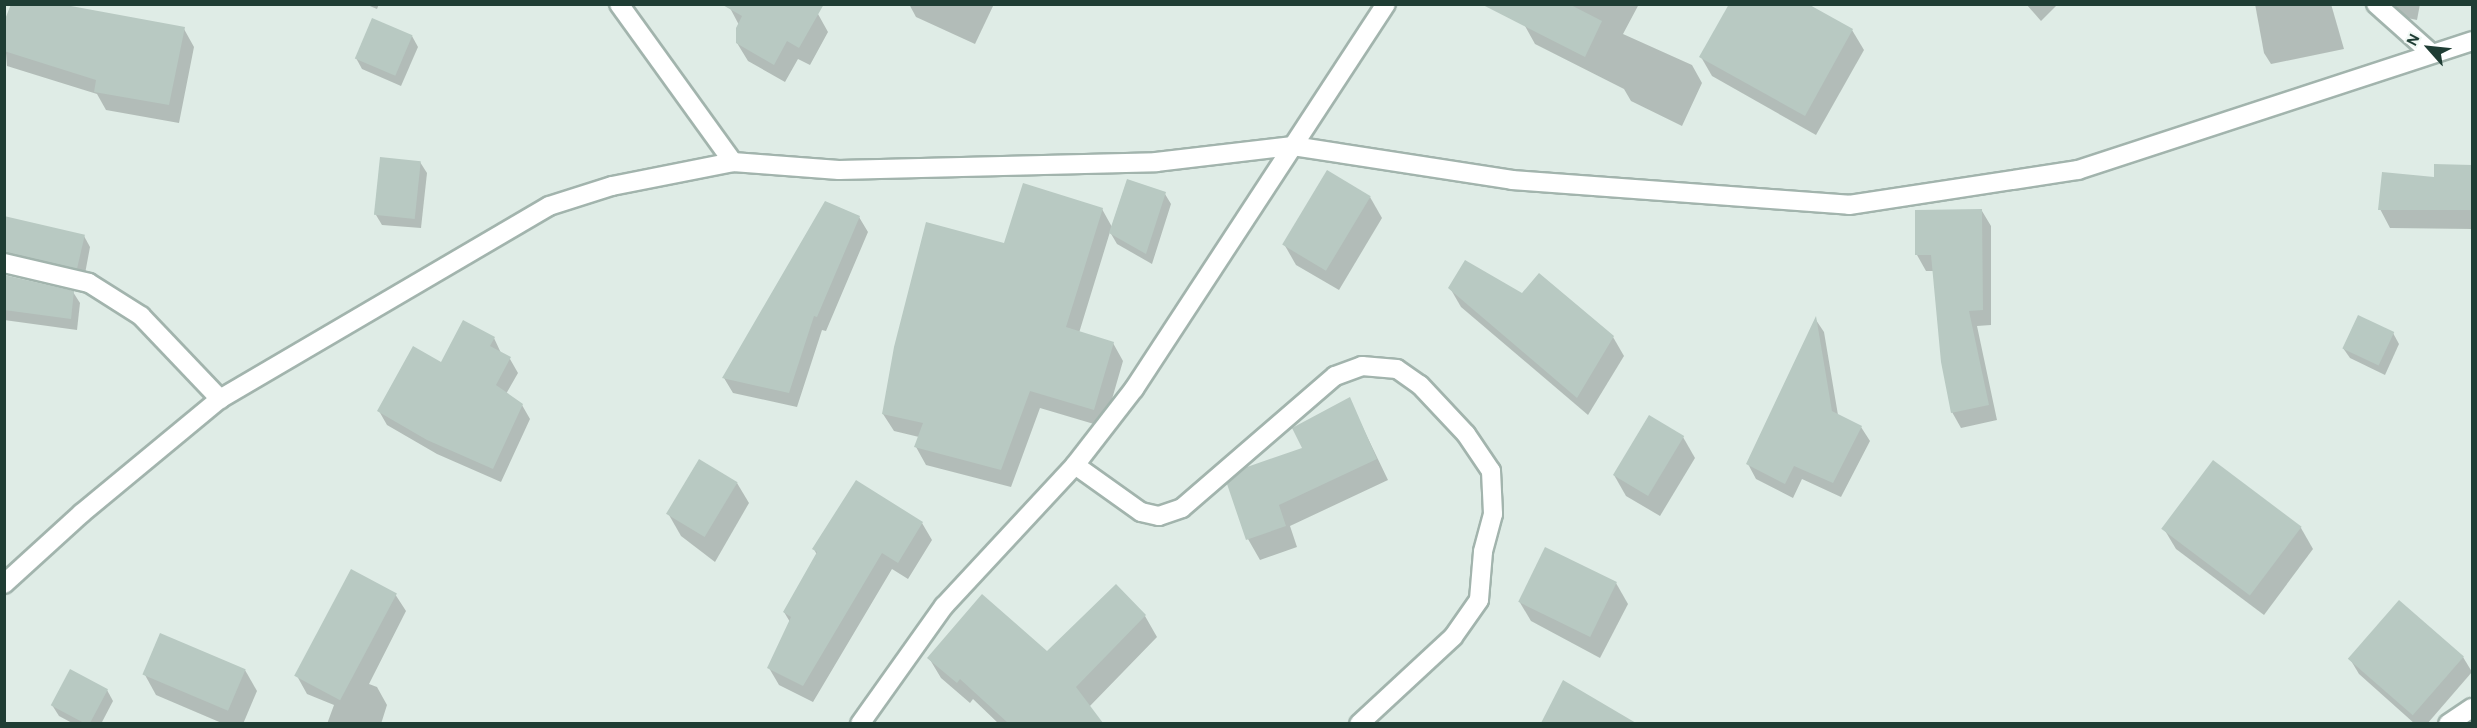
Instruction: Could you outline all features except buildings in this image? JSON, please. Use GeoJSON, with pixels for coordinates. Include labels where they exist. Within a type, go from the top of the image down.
{"type":"FeatureCollection","features":[{"type":"Feature","properties":{"kind":"street"},"geometry":{"type":"LineString","coordinates":[[619,4],[733,162]]}},
{"type":"Feature","properties":{"kind":"street"},"geometry":{"type":"LineString","coordinates":[[860,723],[944,606],[1075,465],[1134,389],[1386,4]]}},
{"type":"Feature","properties":{"kind":"street"},"geometry":{"type":"LineString","coordinates":[[2376,4],[2431,53]]}},
{"type":"Feature","properties":{"kind":"street"},"geometry":{"type":"LineString","coordinates":[[4,584],[82,513],[219,399],[549,206],[612,186],[733,162],[839,170],[1156,162],[1293,146],[1512,180],[1849,205],[2078,170],[2472,41]]}},
{"type":"Feature","properties":{"kind":"street"},"geometry":{"type":"LineString","coordinates":[[4,263],[89,283],[141,316],[219,399]]}},
{"type":"Feature","properties":{"kind":"street"},"geometry":{"type":"LineString","coordinates":[[1075,465],[1141,512],[1159,516],[1182,508],[1335,376],[1362,366],[1397,369],[1420,385],[1466,434],[1491,471],[1493,514],[1483,552],[1479,600],[1453,637],[1359,723]]}},
{"type":"Feature","properties":{"kind":"street"},"geometry":{"type":"LineString","coordinates":[[2448,723],[2472,708]]}}]}
